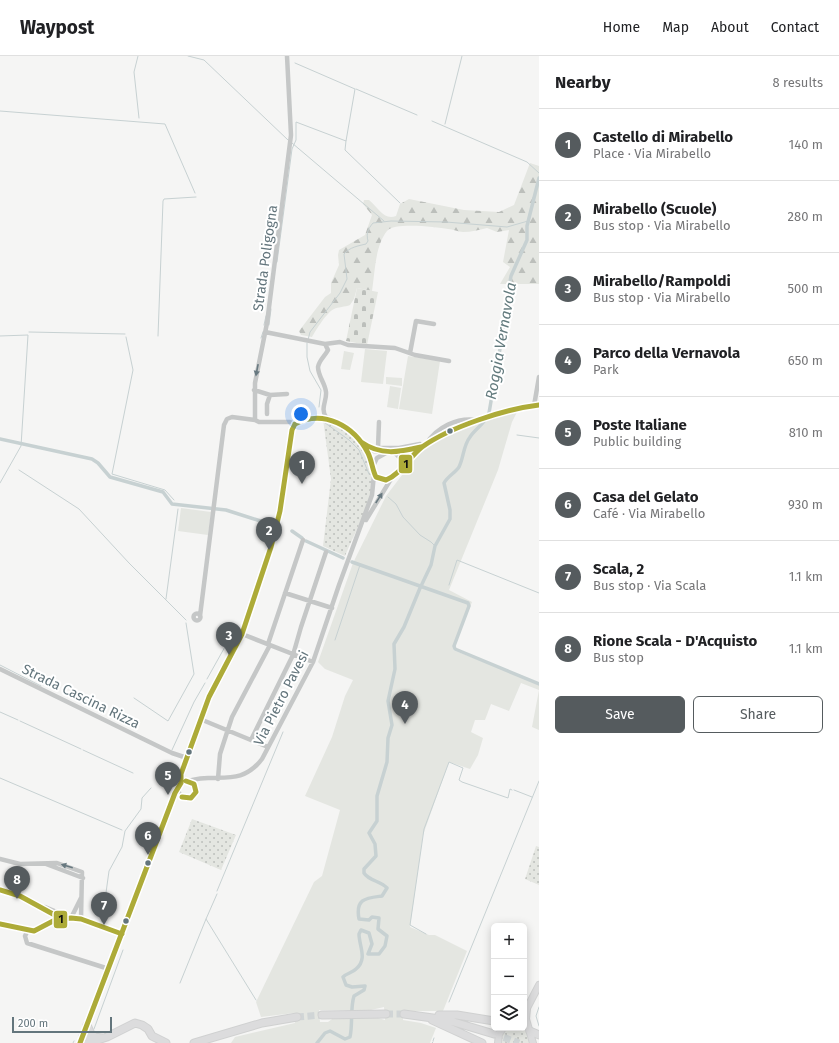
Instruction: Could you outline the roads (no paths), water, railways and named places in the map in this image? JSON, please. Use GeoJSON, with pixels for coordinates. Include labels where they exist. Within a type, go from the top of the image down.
{"type":"FeatureCollection","features":[{"type":"Feature","properties":{"kind":"highway"},"geometry":{"type":"LineString","coordinates":[[322,1015],[386,1014]]}},
{"type":"Feature","properties":{"kind":"highway"},"geometry":{"type":"LineString","coordinates":[[404,1014],[457,1015],[491,1020]]}},
{"type":"Feature","properties":{"kind":"highway"},"geometry":{"type":"LineString","coordinates":[[419,1015],[447,1020],[494,1034]]}},
{"type":"Feature","properties":{"kind":"highway"},"geometry":{"type":"LineString","coordinates":[[419,1015],[482,1043]]}},
{"type":"Feature","properties":{"kind":"highway"},"geometry":{"type":"LineString","coordinates":[[194,1043],[262,1023],[297,1017]]}},
{"type":"Feature","properties":{"kind":"highway"},"geometry":{"type":"LineString","coordinates":[[81,1040],[95,1040],[135,1023],[142,1025],[148,1030],[152,1039],[166,1043]]}},
{"type":"Feature","properties":{"kind":"highway"},"geometry":{"type":"LineString","coordinates":[[87,1025],[95,1040]]}},
{"type":"Feature","properties":{"kind":"highway"},"geometry":{"type":"LineString","coordinates":[[528,1028],[539,1035]]}},
{"type":"Feature","properties":{"kind":"main road"},"geometry":{"type":"LineString","coordinates":[[527,1009],[539,985]]}},
{"type":"Feature","properties":{"kind":"main road"},"geometry":{"type":"LineString","coordinates":[[528,1028],[533,1043]]}},
{"type":"Feature","properties":{"kind":"main road"},"geometry":{"type":"LineString","coordinates":[[498,1043],[499,1034],[501,1031]]}},
{"type":"Feature","properties":{"kind":"street","name":"Strada Poligogna"},"geometry":{"type":"LineString","coordinates":[[255,420],[254,390],[265,332],[291,135],[288,56]]}},
{"type":"Feature","properties":{"kind":"street"},"geometry":{"type":"LineString","coordinates":[[410,353],[416,321],[434,324]]}},
{"type":"Feature","properties":{"kind":"street"},"geometry":{"type":"LineString","coordinates":[[265,332],[325,344],[333,342],[395,348],[410,353],[449,361]]}},
{"type":"Feature","properties":{"kind":"street"},"geometry":{"type":"LineString","coordinates":[[333,342],[318,365],[326,393],[323,413],[326,417],[339,424],[362,444],[374,451],[390,452]]}},
{"type":"Feature","properties":{"kind":"street"},"geometry":{"type":"LineString","coordinates":[[325,344],[328,350]]}},
{"type":"Feature","properties":{"kind":"street"},"geometry":{"type":"LineString","coordinates":[[373,466],[377,458],[390,452],[423,445],[489,416],[537,405],[539,377]]}},
{"type":"Feature","properties":{"kind":"street"},"geometry":{"type":"LineString","coordinates":[[254,390],[270,395],[287,394]]}},
{"type":"Feature","properties":{"kind":"street"},"geometry":{"type":"LineString","coordinates":[[267,414],[267,404],[270,395]]}},
{"type":"Feature","properties":{"kind":"street"},"geometry":{"type":"LineString","coordinates":[[200,616],[224,425],[228,419],[232,417],[255,420],[259,422],[290,422],[295,424]]}},
{"type":"Feature","properties":{"kind":"street"},"geometry":{"type":"LineString","coordinates":[[81,1040],[171,804],[181,783],[184,766],[200,719],[209,697],[242,634],[277,529],[292,430],[295,424],[299,422],[326,417]]}},
{"type":"Feature","properties":{"kind":"street"},"geometry":{"type":"LineString","coordinates":[[362,444],[373,466],[374,474],[382,480],[391,478],[401,466],[437,431],[450,422],[470,419],[477,420]]}},
{"type":"Feature","properties":{"kind":"street"},"geometry":{"type":"LineString","coordinates":[[379,422],[378,448],[390,452],[401,459],[401,466]]}},
{"type":"Feature","properties":{"kind":"street","name":"Via Pietro Pavesi"},"geometry":{"type":"LineString","coordinates":[[187,781],[231,778],[249,772],[259,763],[313,662],[372,495],[374,474]]}},
{"type":"Feature","properties":{"kind":"street","name":"Via Pietro Pavesi"},"geometry":{"type":"LineString","coordinates":[[355,543],[369,513],[391,478]]}},
{"type":"Feature","properties":{"kind":"street"},"geometry":{"type":"LineString","coordinates":[[218,779],[220,754],[232,717],[269,644],[303,540]]}},
{"type":"Feature","properties":{"kind":"street"},"geometry":{"type":"LineString","coordinates":[[250,740],[293,655],[300,627],[326,552]]}},
{"type":"Feature","properties":{"kind":"street"},"geometry":{"type":"LineString","coordinates":[[285,592],[332,608]]}},
{"type":"Feature","properties":{"kind":"street"},"geometry":{"type":"LineString","coordinates":[[242,634],[313,662]]}},
{"type":"Feature","properties":{"kind":"street","name":"Strada Cascina Rizza"},"geometry":{"type":"LineString","coordinates":[[0,669],[187,758]]}},
{"type":"Feature","properties":{"kind":"street"},"geometry":{"type":"LineString","coordinates":[[200,719],[268,747]]}},
{"type":"Feature","properties":{"kind":"street"},"geometry":{"type":"LineString","coordinates":[[184,766],[183,774],[187,781]]}},
{"type":"Feature","properties":{"kind":"street"},"geometry":{"type":"LineString","coordinates":[[178,789],[182,797],[188,799],[196,792],[196,788],[200,782],[208,779]]}},
{"type":"Feature","properties":{"kind":"street"},"geometry":{"type":"LineString","coordinates":[[181,783],[187,781],[193,783],[196,788]]}},
{"type":"Feature","properties":{"kind":"street"},"geometry":{"type":"LineString","coordinates":[[171,804],[182,797]]}},
{"type":"Feature","properties":{"kind":"street"},"geometry":{"type":"LineString","coordinates":[[0,859],[20,864],[45,864],[83,878],[81,919]]}},
{"type":"Feature","properties":{"kind":"street"},"geometry":{"type":"LineString","coordinates":[[0,890],[20,896],[62,919]]}},
{"type":"Feature","properties":{"kind":"street"},"geometry":{"type":"LineString","coordinates":[[71,918],[82,895]]}},
{"type":"Feature","properties":{"kind":"street"},"geometry":{"type":"LineString","coordinates":[[36,904],[58,911],[71,918]]}},
{"type":"Feature","properties":{"kind":"street"},"geometry":{"type":"LineString","coordinates":[[0,924],[34,931],[54,920],[71,918],[81,919],[122,934]]}},
{"type":"Feature","properties":{"kind":"street"},"geometry":{"type":"LineString","coordinates":[[28,930],[26,936],[27,943],[109,969]]}},
{"type":"Feature","properties":{"kind":"waterway"},"geometry":{"type":"LineString","coordinates":[[138,56],[134,72],[139,118]]}},
{"type":"Feature","properties":{"kind":"waterway"},"geometry":{"type":"LineString","coordinates":[[188,56],[204,60],[288,140]]}},
{"type":"Feature","properties":{"kind":"waterway"},"geometry":{"type":"LineString","coordinates":[[445,124],[462,56]]}},
{"type":"Feature","properties":{"kind":"waterway"},"geometry":{"type":"LineString","coordinates":[[277,262],[292,149],[296,140],[296,122],[346,141],[355,89],[295,63]]}},
{"type":"Feature","properties":{"kind":"waterway"},"geometry":{"type":"LineString","coordinates":[[356,89],[417,115]]}},
{"type":"Feature","properties":{"kind":"waterway"},"geometry":{"type":"LineString","coordinates":[[0,111],[165,124],[195,193]]}},
{"type":"Feature","properties":{"kind":"waterway"},"geometry":{"type":"LineString","coordinates":[[432,121],[527,162],[539,173]]}},
{"type":"Feature","properties":{"kind":"waterway"},"geometry":{"type":"LineString","coordinates":[[346,141],[345,150],[400,203]]}},
{"type":"Feature","properties":{"kind":"waterway"},"geometry":{"type":"LineString","coordinates":[[292,143],[384,221]]}},
{"type":"Feature","properties":{"kind":"waterway","name":"Roggia Vernavola"},"geometry":{"type":"LineString","coordinates":[[422,584],[431,565],[435,546],[450,519],[450,510],[444,483],[447,478],[459,467],[468,440],[489,413],[511,276],[527,240],[527,226],[539,178]]}},
{"type":"Feature","properties":{"kind":"waterway"},"geometry":{"type":"LineString","coordinates":[[158,336],[163,201],[164,199],[196,197]]}},
{"type":"Feature","properties":{"kind":"waterway"},"geometry":{"type":"LineString","coordinates":[[308,340],[310,332],[340,293],[347,279],[344,254],[351,248],[366,244],[368,241],[368,231],[373,223],[391,221],[446,222],[507,227],[528,221]]}},
{"type":"Feature","properties":{"kind":"waterway"},"geometry":{"type":"LineString","coordinates":[[269,325],[271,309]]}},
{"type":"Feature","properties":{"kind":"waterway"},"geometry":{"type":"LineString","coordinates":[[264,325],[266,316]]}},
{"type":"Feature","properties":{"kind":"waterway"},"geometry":{"type":"LineString","coordinates":[[29,332],[125,334]]}},
{"type":"Feature","properties":{"kind":"waterway"},"geometry":{"type":"LineString","coordinates":[[261,338],[263,332]]}},
{"type":"Feature","properties":{"kind":"waterway"},"geometry":{"type":"LineString","coordinates":[[0,336],[28,335],[21,446],[0,483]]}},
{"type":"Feature","properties":{"kind":"waterway"},"geometry":{"type":"LineString","coordinates":[[126,337],[133,370],[112,474],[165,490],[174,500]]}},
{"type":"Feature","properties":{"kind":"waterway"},"geometry":{"type":"LineString","coordinates":[[307,343],[307,357],[310,371],[321,390],[319,407]]}},
{"type":"Feature","properties":{"kind":"waterway"},"geometry":{"type":"LineString","coordinates":[[321,420],[349,440],[359,450],[369,474]]}},
{"type":"Feature","properties":{"kind":"waterway"},"geometry":{"type":"LineString","coordinates":[[517,435],[539,438]]}},
{"type":"Feature","properties":{"kind":"waterway"},"geometry":{"type":"LineString","coordinates":[[0,439],[92,459],[98,463],[110,477],[163,492],[172,504],[226,510],[276,526]]}},
{"type":"Feature","properties":{"kind":"waterway"},"geometry":{"type":"LineString","coordinates":[[19,470],[79,509],[129,563],[186,620]]}},
{"type":"Feature","properties":{"kind":"waterway"},"geometry":{"type":"LineString","coordinates":[[388,497],[396,504],[403,517],[420,535],[435,546]]}},
{"type":"Feature","properties":{"kind":"waterway"},"geometry":{"type":"LineString","coordinates":[[166,599],[178,509]]}},
{"type":"Feature","properties":{"kind":"waterway"},"geometry":{"type":"LineString","coordinates":[[292,531],[302,538]]}},
{"type":"Feature","properties":{"kind":"waterway"},"geometry":{"type":"LineString","coordinates":[[306,541],[343,558]]}},
{"type":"Feature","properties":{"kind":"waterway"},"geometry":{"type":"LineString","coordinates":[[449,585],[457,560],[539,593]]}},
{"type":"Feature","properties":{"kind":"waterway"},"geometry":{"type":"LineString","coordinates":[[352,562],[468,603],[469,606],[454,646],[455,649],[539,684]]}},
{"type":"Feature","properties":{"kind":"waterway"},"geometry":{"type":"LineString","coordinates":[[335,640],[360,565]]}},
{"type":"Feature","properties":{"kind":"waterway","name":"Roggia Vernavola"},"geometry":{"type":"LineString","coordinates":[[317,1043],[325,1033],[330,1031],[345,1039],[350,1037],[354,996],[364,990],[365,986],[352,987],[346,985],[343,977],[356,969],[362,961],[362,952],[359,939],[361,930],[369,933],[372,944],[368,954],[379,954],[385,946],[387,936],[378,929],[379,918],[372,917],[369,920],[359,919],[358,912],[363,900],[382,896],[387,888],[366,876],[364,869],[376,856],[375,844],[369,833],[377,821],[377,796],[387,762],[388,738],[392,725],[388,701],[395,669],[394,644],[404,627],[420,588]]}},
{"type":"Feature","properties":{"kind":"waterway"},"geometry":{"type":"LineString","coordinates":[[134,698],[168,721],[194,674],[186,623]]}},
{"type":"Feature","properties":{"kind":"waterway"},"geometry":{"type":"LineString","coordinates":[[207,679],[226,645],[226,642]]}},
{"type":"Feature","properties":{"kind":"waterway"},"geometry":{"type":"LineString","coordinates":[[0,665],[41,686]]}},
{"type":"Feature","properties":{"kind":"waterway"},"geometry":{"type":"LineString","coordinates":[[172,750],[194,702],[205,683]]}},
{"type":"Feature","properties":{"kind":"waterway"},"geometry":{"type":"LineString","coordinates":[[0,712],[18,720]]}},
{"type":"Feature","properties":{"kind":"waterway"},"geometry":{"type":"LineString","coordinates":[[20,721],[81,749]]}},
{"type":"Feature","properties":{"kind":"waterway"},"geometry":{"type":"LineString","coordinates":[[217,891],[283,732]]}},
{"type":"Feature","properties":{"kind":"waterway"},"geometry":{"type":"LineString","coordinates":[[83,750],[133,773]]}},
{"type":"Feature","properties":{"kind":"waterway"},"geometry":{"type":"LineString","coordinates":[[426,934],[410,925],[424,829],[449,762],[463,768],[459,780],[462,782],[508,798],[510,789],[512,790]]}},
{"type":"Feature","properties":{"kind":"waterway"},"geometry":{"type":"LineString","coordinates":[[0,778],[122,830]]}},
{"type":"Feature","properties":{"kind":"waterway"},"geometry":{"type":"LineString","coordinates":[[449,1002],[539,781]]}},
{"type":"Feature","properties":{"kind":"waterway"},"geometry":{"type":"LineString","coordinates":[[102,923],[101,915],[104,907],[109,871],[122,847],[125,831],[141,809],[142,798],[151,788]]}},
{"type":"Feature","properties":{"kind":"waterway"},"geometry":{"type":"LineString","coordinates":[[514,790],[532,797]]}},
{"type":"Feature","properties":{"kind":"waterway"},"geometry":{"type":"LineString","coordinates":[[217,894],[206,919],[256,1000]]}},
{"type":"Feature","properties":{"kind":"waterway"},"geometry":{"type":"LineString","coordinates":[[180,983],[206,919]]}},
{"type":"Feature","properties":{"kind":"waterway"},"geometry":{"type":"LineString","coordinates":[[94,1029],[123,950]]}},
{"type":"Feature","properties":{"kind":"waterway"},"geometry":{"type":"LineString","coordinates":[[539,1007],[536,1016],[539,1026]]}},
{"type":"Feature","properties":{"kind":"tunnel"},"geometry":{"type":"LineString","coordinates":[[386,1014],[404,1014]]}},
{"type":"Feature","properties":{"kind":"tunnel"},"geometry":{"type":"LineString","coordinates":[[297,1017],[322,1015]]}},
{"type":"Feature","properties":{"kind":"tunnel"},"geometry":{"type":"LineString","coordinates":[[494,1034],[519,1043]]}},
{"type":"Feature","properties":{"kind":"place","name":"Castello di Mirabello"},"geometry":{"type":"Point","coordinates":[302,484]}},
{"type":"Feature","properties":{"kind":"place","name":"Mirabello (Scuole)"},"geometry":{"type":"Point","coordinates":[269,550]}},
{"type":"Feature","properties":{"kind":"place","name":"Mirabello/Rampoldi"},"geometry":{"type":"Point","coordinates":[229,655]}},
{"type":"Feature","properties":{"kind":"place","name":"Parco della Vernavola"},"geometry":{"type":"Point","coordinates":[405,724]}},
{"type":"Feature","properties":{"kind":"place","name":"Poste Italiane"},"geometry":{"type":"Point","coordinates":[168,795]}},
{"type":"Feature","properties":{"kind":"place","name":"Casa del Gelato"},"geometry":{"type":"Point","coordinates":[148,855]}},
{"type":"Feature","properties":{"kind":"place","name":"Rione Scala - D'Acquisto"},"geometry":{"type":"Point","coordinates":[17,899]}},
{"type":"Feature","properties":{"kind":"place","name":"Scala, 2"},"geometry":{"type":"Point","coordinates":[104,925]}}]}
